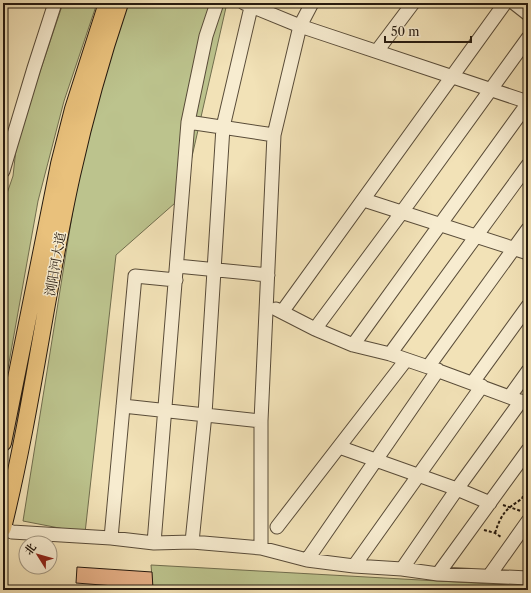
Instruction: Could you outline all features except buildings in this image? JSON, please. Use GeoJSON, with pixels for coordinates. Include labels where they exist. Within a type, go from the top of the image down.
{"type":"FeatureCollection","features":[{"type":"Feature","properties":{"kind":"main road","name":"浏阳河大道"},"geometry":{"type":"LineString","coordinates":[[3,443],[59,164],[73,109],[108,3]]}},
{"type":"Feature","properties":{"kind":"main road","name":"浏阳河大道"},"geometry":{"type":"LineString","coordinates":[[3,528],[18,469],[72,174],[102,57],[120,3]]}},
{"type":"Feature","properties":{"kind":"street"},"geometry":{"type":"LineString","coordinates":[[3,171],[55,3]]}},
{"type":"Feature","properties":{"kind":"street"},"geometry":{"type":"LineString","coordinates":[[154,543],[166,410],[188,122],[206,36],[217,3]]}},
{"type":"Feature","properties":{"kind":"street"},"geometry":{"type":"LineString","coordinates":[[261,548],[261,421],[274,135],[300,26],[312,3]]}},
{"type":"Feature","properties":{"kind":"street"},"geometry":{"type":"LineString","coordinates":[[377,52],[413,3]]}},
{"type":"Feature","properties":{"kind":"street"},"geometry":{"type":"LineString","coordinates":[[282,312],[505,3]]}},
{"type":"Feature","properties":{"kind":"street"},"geometry":{"type":"LineString","coordinates":[[514,3],[528,14]]}},
{"type":"Feature","properties":{"kind":"street"},"geometry":{"type":"LineString","coordinates":[[192,542],[205,414],[224,127],[249,4],[300,26],[451,78],[528,102],[353,345]]}},
{"type":"Feature","properties":{"kind":"street"},"geometry":{"type":"LineString","coordinates":[[315,329],[528,38]]}},
{"type":"Feature","properties":{"kind":"street"},"geometry":{"type":"LineString","coordinates":[[188,122],[274,135]]}},
{"type":"Feature","properties":{"kind":"street"},"geometry":{"type":"LineString","coordinates":[[390,354],[528,165]]}},
{"type":"Feature","properties":{"kind":"street"},"geometry":{"type":"LineString","coordinates":[[364,200],[528,253]]}},
{"type":"Feature","properties":{"kind":"street"},"geometry":{"type":"LineString","coordinates":[[306,560],[377,461],[433,369],[528,229]]}},
{"type":"Feature","properties":{"kind":"street"},"geometry":{"type":"LineString","coordinates":[[177,266],[268,275]]}},
{"type":"Feature","properties":{"kind":"street"},"geometry":{"type":"LineString","coordinates":[[111,538],[135,276],[176,280]]}},
{"type":"Feature","properties":{"kind":"street"},"geometry":{"type":"LineString","coordinates":[[267,304],[315,329],[353,345],[390,354],[520,400]]}},
{"type":"Feature","properties":{"kind":"street"},"geometry":{"type":"LineString","coordinates":[[354,566],[418,476],[528,306]]}},
{"type":"Feature","properties":{"kind":"street"},"geometry":{"type":"LineString","coordinates":[[277,527],[406,360]]}},
{"type":"Feature","properties":{"kind":"street"},"geometry":{"type":"LineString","coordinates":[[402,569],[520,400],[528,371]]}},
{"type":"Feature","properties":{"kind":"street"},"geometry":{"type":"LineString","coordinates":[[123,406],[261,421]]}},
{"type":"Feature","properties":{"kind":"street"},"geometry":{"type":"LineString","coordinates":[[339,448],[457,489],[490,503]]}},
{"type":"Feature","properties":{"kind":"street"},"geometry":{"type":"LineString","coordinates":[[438,574],[528,450]]}},
{"type":"Feature","properties":{"kind":"street"},"geometry":{"type":"LineString","coordinates":[[489,576],[511,545],[525,516]]}},
{"type":"Feature","properties":{"kind":"street"},"geometry":{"type":"LineString","coordinates":[[3,528],[12,532],[111,538],[154,543],[192,542],[261,548],[306,560],[354,566],[402,569],[438,574],[528,578]]}},
{"type":"Feature","properties":{"kind":"path"},"geometry":{"type":"LineString","coordinates":[[495,533],[500,517],[510,506],[522,499],[528,481]]}},
{"type":"Feature","properties":{"kind":"path"},"geometry":{"type":"LineString","coordinates":[[490,503],[510,506],[525,516]]}},
{"type":"Feature","properties":{"kind":"path"},"geometry":{"type":"LineString","coordinates":[[473,527],[495,533],[511,545]]}},
{"type":"Feature","properties":{"kind":"green space"},"geometry":{"type":"Polygon","coordinates":[[[63,3],[97,3],[64,101],[38,201],[3,396],[3,205],[13,176],[17,140],[63,3]]]}},
{"type":"Feature","properties":{"kind":"green space"},"geometry":{"type":"Polygon","coordinates":[[[126,3],[227,3],[183,196],[116,255],[85,533],[23,521],[89,110],[126,3]]]}},
{"type":"Feature","properties":{"kind":"green space"},"geometry":{"type":"Polygon","coordinates":[[[151,565],[528,586],[528,590],[153,590],[151,565]]]}}]}
